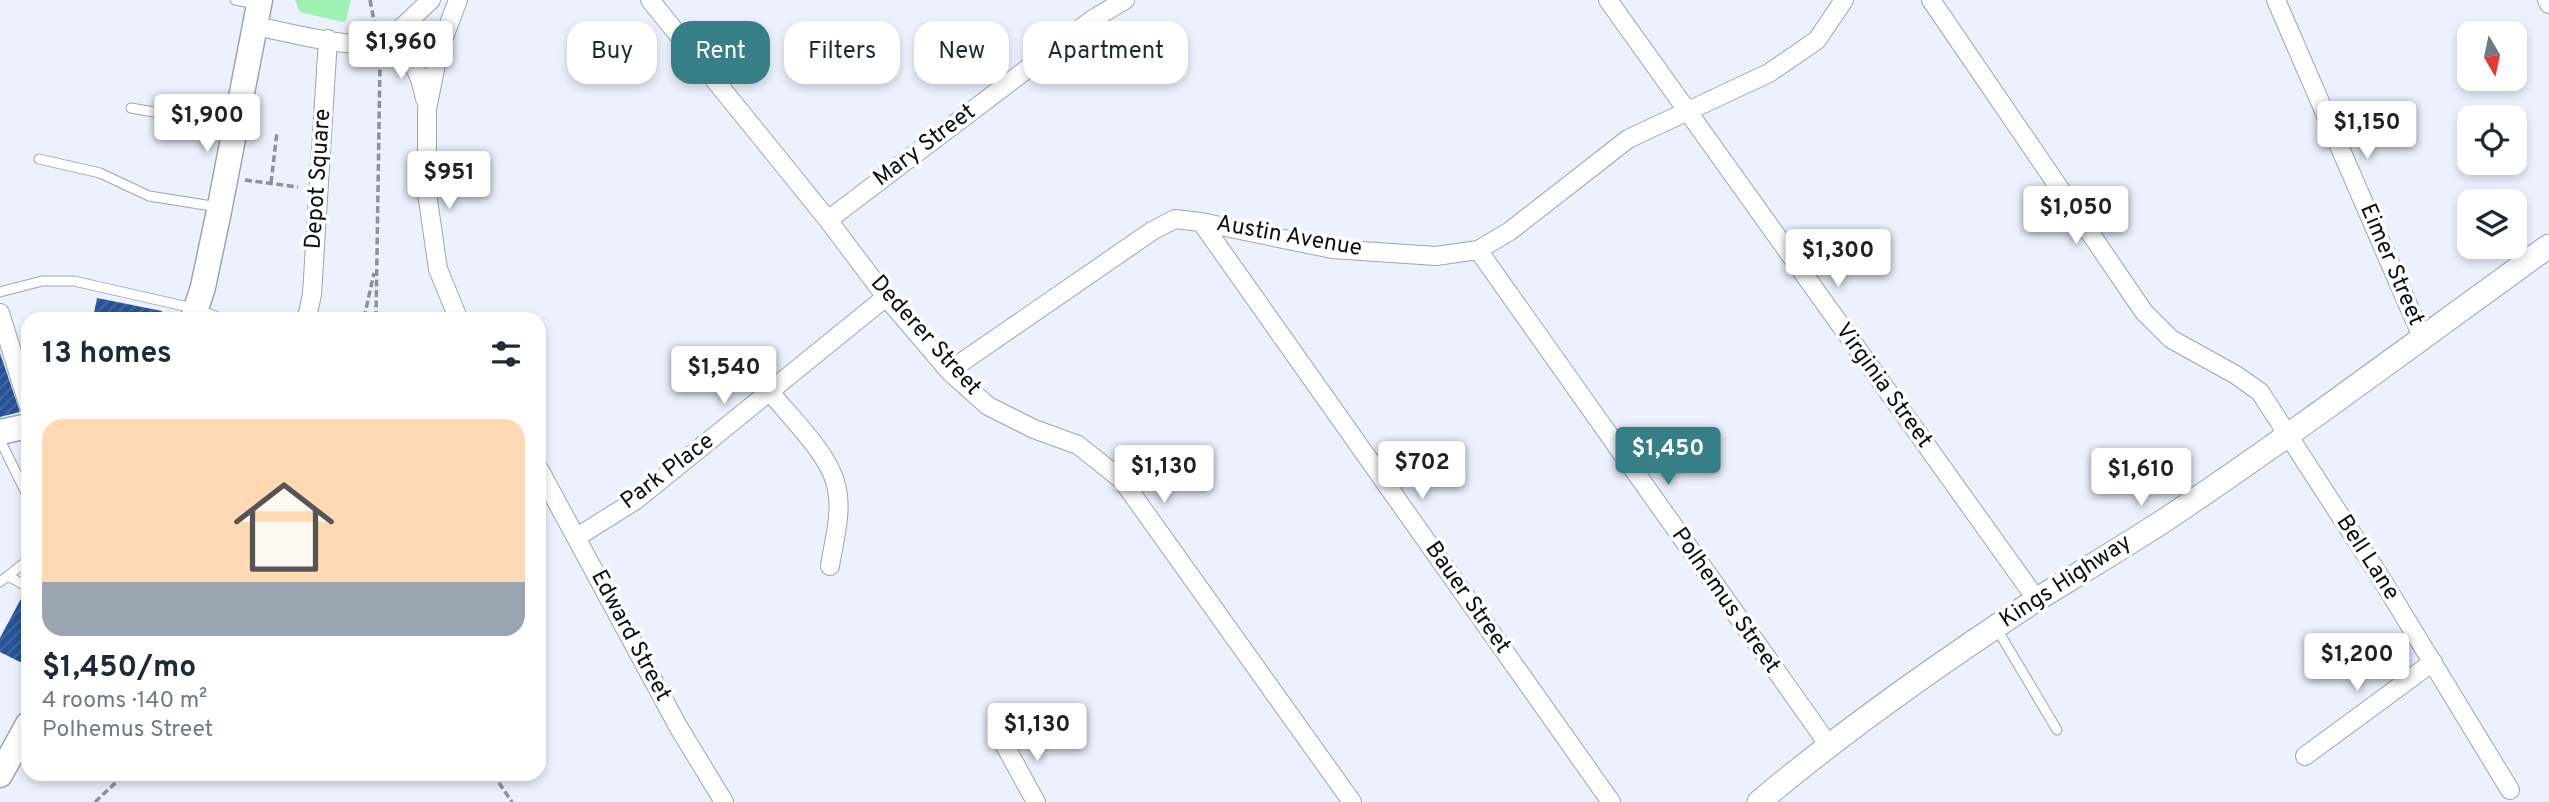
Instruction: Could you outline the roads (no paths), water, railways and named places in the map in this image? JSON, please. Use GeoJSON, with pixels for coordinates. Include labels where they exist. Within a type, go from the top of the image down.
{"type":"FeatureCollection","features":[{"type":"Feature","properties":{"kind":"main road"},"geometry":{"type":"LineString","coordinates":[[195,312],[236,127],[252,8]]}},
{"type":"Feature","properties":{"kind":"main road"},"geometry":{"type":"LineString","coordinates":[[0,432],[21,428]]}},
{"type":"Feature","properties":{"kind":"main road"},"geometry":{"type":"LineString","coordinates":[[0,775],[21,737]]}},
{"type":"Feature","properties":{"kind":"street"},"geometry":{"type":"LineString","coordinates":[[378,42],[431,0]]}},
{"type":"Feature","properties":{"kind":"street"},"geometry":{"type":"LineString","coordinates":[[456,312],[438,269],[427,193],[427,109],[439,50],[458,0]]}},
{"type":"Feature","properties":{"kind":"street","name":"Dederer Street"},"geometry":{"type":"LineString","coordinates":[[650,0],[887,297],[949,370],[988,407],[1034,429],[1078,445],[1122,480],[1352,802]]}},
{"type":"Feature","properties":{"kind":"street","name":"Mary Street"},"geometry":{"type":"LineString","coordinates":[[828,220],[1093,19],[1125,0]]}},
{"type":"Feature","properties":{"kind":"street","name":"Virginia Street"},"geometry":{"type":"LineString","coordinates":[[1608,0],[2036,600]]}},
{"type":"Feature","properties":{"kind":"street","name":"Austin Avenue"},"geometry":{"type":"LineString","coordinates":[[949,370],[1175,219],[1332,249],[1436,256],[1478,250],[1510,232],[1628,139],[1769,73],[1816,40],[1844,0]]}},
{"type":"Feature","properties":{"kind":"street","name":"Bell Lane"},"geometry":{"type":"LineString","coordinates":[[1931,0],[2144,312],[2171,339],[2236,375],[2260,392],[2433,662],[2510,790]]}},
{"type":"Feature","properties":{"kind":"street","name":"Eimer Street"},"geometry":{"type":"LineString","coordinates":[[2276,0],[2422,337]]}},
{"type":"Feature","properties":{"kind":"street"},"geometry":{"type":"LineString","coordinates":[[252,8],[328,39],[357,43],[378,42],[393,46],[414,64],[427,109]]}},
{"type":"Feature","properties":{"kind":"street","name":"Depot Square"},"geometry":{"type":"LineString","coordinates":[[308,312],[312,294],[328,39]]}},
{"type":"Feature","properties":{"kind":"street","name":"Bauer Street"},"geometry":{"type":"LineString","coordinates":[[1201,222],[1611,802]]}},
{"type":"Feature","properties":{"kind":"street","name":"Kings Highway"},"geometry":{"type":"LineString","coordinates":[[1759,802],[1828,744],[1898,694],[2036,600],[2161,522],[2288,435],[2549,246]]}},
{"type":"Feature","properties":{"kind":"street","name":"Polhemus Street"},"geometry":{"type":"LineString","coordinates":[[1478,250],[1828,744]]}},
{"type":"Feature","properties":{"kind":"street","name":"Park Place"},"geometry":{"type":"LineString","coordinates":[[577,537],[636,500],[887,297]]}},
{"type":"Feature","properties":{"kind":"street"},"geometry":{"type":"LineString","coordinates":[[0,313],[21,381]]}},
{"type":"Feature","properties":{"kind":"street"},"geometry":{"type":"LineString","coordinates":[[771,393],[823,458],[836,485],[838,520],[830,566]]}},
{"type":"Feature","properties":{"kind":"street","name":"Edward Street"},"geometry":{"type":"LineString","coordinates":[[546,482],[679,728],[724,802]]}},
{"type":"Feature","properties":{"kind":"street"},"geometry":{"type":"LineString","coordinates":[[2305,756],[2433,662]]}},
{"type":"Feature","properties":{"kind":"street"},"geometry":{"type":"LineString","coordinates":[[1004,744],[1036,802]]}},
{"type":"Feature","properties":{"kind":"lane"},"geometry":{"type":"LineString","coordinates":[[131,108],[236,127]]}},
{"type":"Feature","properties":{"kind":"lane"},"geometry":{"type":"LineString","coordinates":[[39,159],[100,173],[149,196],[220,207]]}},
{"type":"Feature","properties":{"kind":"lane"},"geometry":{"type":"LineString","coordinates":[[0,292],[42,281],[64,281],[187,312]]}},
{"type":"Feature","properties":{"kind":"lane"},"geometry":{"type":"LineString","coordinates":[[0,440],[21,483]]}},
{"type":"Feature","properties":{"kind":"lane"},"geometry":{"type":"LineString","coordinates":[[0,582],[21,566]]}},
{"type":"Feature","properties":{"kind":"lane"},"geometry":{"type":"LineString","coordinates":[[8,576],[21,583]]}},
{"type":"Feature","properties":{"kind":"lane"},"geometry":{"type":"LineString","coordinates":[[1996,627],[2057,730]]}}]}
